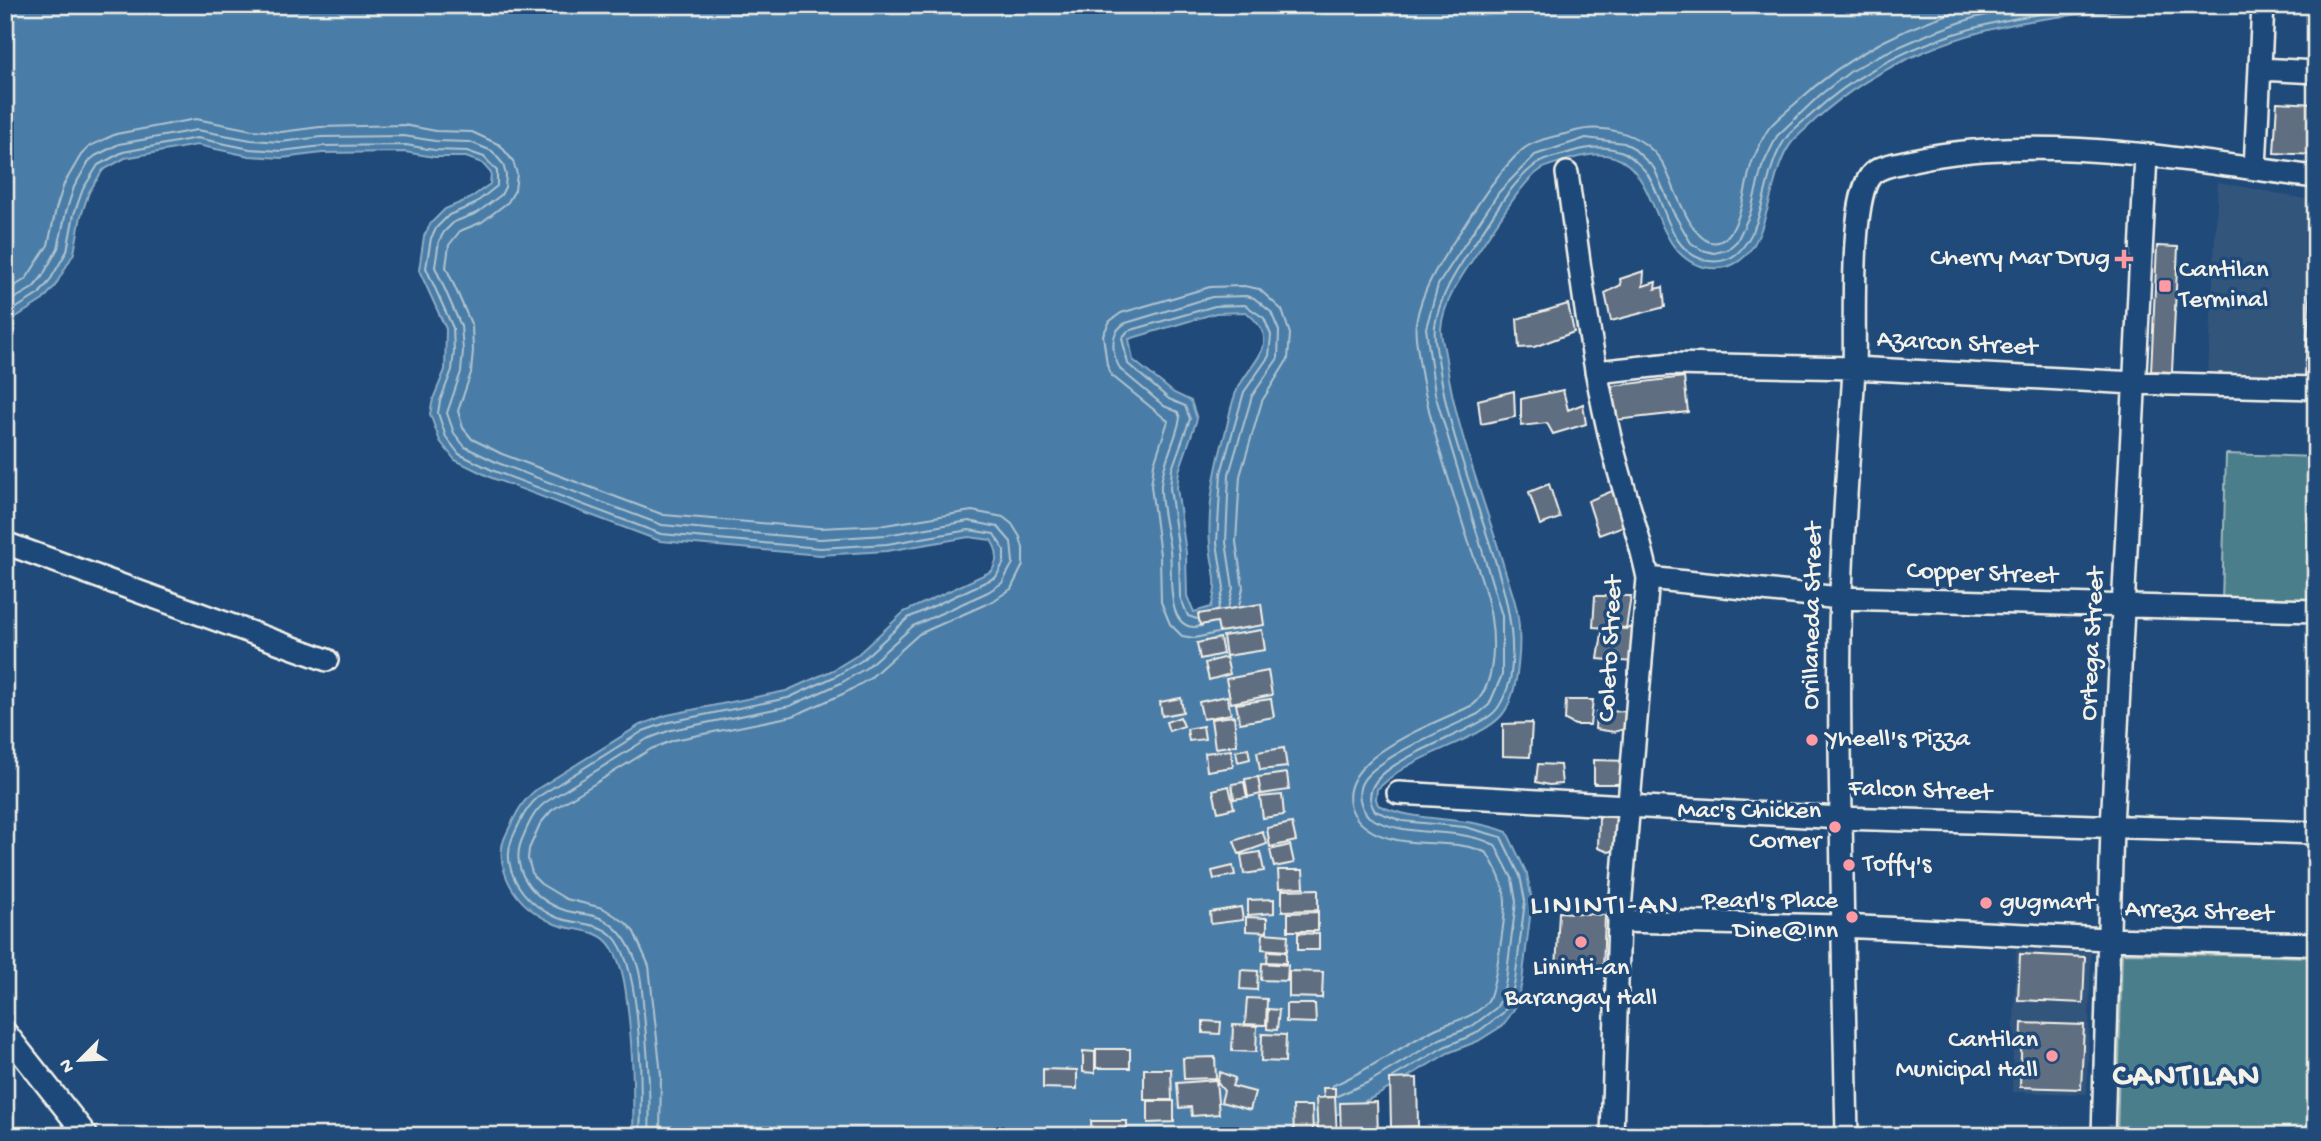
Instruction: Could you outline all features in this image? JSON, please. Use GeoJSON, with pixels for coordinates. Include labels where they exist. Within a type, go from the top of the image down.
{"type":"FeatureCollection","features":[{"type":"Feature","properties":{"kind":"street"},"geometry":{"type":"LineString","coordinates":[[2255,168],[2263,5]]}},
{"type":"Feature","properties":{"kind":"street"},"geometry":{"type":"LineString","coordinates":[[2261,69],[2316,72]]}},
{"type":"Feature","properties":{"kind":"street","name":"Orillaneda Street"},"geometry":{"type":"LineString","coordinates":[[1847,1136],[1841,926],[1840,598],[1854,368],[1856,251],[1860,204],[1865,182],[1874,172],[1884,167],[1932,156],[1983,150],[2040,149],[2146,155]]}},
{"type":"Feature","properties":{"kind":"street"},"geometry":{"type":"LineString","coordinates":[[2146,155],[2316,177]]}},
{"type":"Feature","properties":{"kind":"street","name":"Ortega Street"},"geometry":{"type":"LineString","coordinates":[[2103,1136],[2112,827],[2146,155]]}},
{"type":"Feature","properties":{"kind":"street","name":"Coleto Street"},"geometry":{"type":"LineString","coordinates":[[1567,173],[1596,372],[1616,464],[1640,538],[1648,578],[1619,921],[1612,1136]]}},
{"type":"Feature","properties":{"kind":"street","name":"Azarcon Street"},"geometry":{"type":"LineString","coordinates":[[1596,372],[1672,364],[1854,368],[2135,383],[2316,388]]}},
{"type":"Feature","properties":{"kind":"street"},"geometry":{"type":"LineString","coordinates":[[5,543],[327,660]]}},
{"type":"Feature","properties":{"kind":"street","name":"Copper Street"},"geometry":{"type":"LineString","coordinates":[[1648,578],[1840,598],[2124,608],[2316,611]]}},
{"type":"Feature","properties":{"kind":"street","name":"Falcon Street"},"geometry":{"type":"LineString","coordinates":[[1398,793],[1841,818],[2316,832]]}},
{"type":"Feature","properties":{"kind":"street","name":"Arreza Street"},"geometry":{"type":"LineString","coordinates":[[1619,921],[1841,926],[2108,939],[2316,944]]}},
{"type":"Feature","properties":{"kind":"street"},"geometry":{"type":"LineString","coordinates":[[5,1032],[87,1136]]}},
{"type":"Feature","properties":{"kind":"shaded area"},"geometry":{"type":"Polygon","coordinates":[[[2218,182],[2316,201],[2316,378],[2208,375],[2218,182]]]}},
{"type":"Feature","properties":{"kind":"shaded area"},"geometry":{"type":"Polygon","coordinates":[[[2016,950],[2091,952],[2087,1094],[2012,1092],[2016,950]]]}},
{"type":"Feature","properties":{"kind":"green space"},"geometry":{"type":"Polygon","coordinates":[[[2226,454],[2316,457],[2316,606],[2222,603],[2226,454]]]}},
{"type":"Feature","properties":{"kind":"green space"},"geometry":{"type":"Polygon","coordinates":[[[2122,953],[2316,957],[2316,1136],[2117,1136],[2122,953]]]}},
{"type":"Feature","properties":{"kind":"water"},"geometry":{"type":"Polygon","coordinates":[[[5,5],[2156,5],[2057,17],[1991,29],[1927,50],[1867,81],[1840,99],[1792,142],[1784,155],[1756,242],[1746,255],[1726,267],[1704,267],[1684,257],[1669,240],[1638,176],[1623,161],[1602,154],[1556,163],[1535,174],[1519,192],[1458,283],[1446,306],[1441,329],[1456,413],[1517,611],[1519,650],[1513,693],[1502,715],[1494,723],[1398,772],[1377,789],[1376,799],[1378,805],[1394,811],[1475,823],[1507,832],[1527,874],[1532,901],[1517,1004],[1502,1026],[1478,1041],[1448,1053],[1376,1096],[1291,1136],[633,1136],[630,1034],[626,991],[620,965],[607,941],[594,933],[546,920],[524,904],[513,890],[504,868],[502,850],[503,841],[518,810],[537,789],[640,725],[667,715],[786,691],[833,670],[856,656],[904,612],[992,571],[996,552],[991,540],[969,537],[887,551],[820,555],[660,541],[492,478],[455,460],[440,441],[430,414],[445,370],[446,329],[419,270],[424,236],[431,223],[445,209],[469,199],[490,184],[491,173],[482,163],[466,157],[434,157],[405,152],[322,153],[282,158],[249,156],[197,145],[125,158],[103,170],[89,192],[74,253],[55,286],[43,300],[5,324],[5,5]],[[1246,312],[1216,313],[1129,339],[1133,360],[1174,393],[1191,401],[1197,419],[1179,471],[1177,488],[1186,553],[1187,596],[1194,612],[1211,607],[1214,597],[1215,582],[1209,531],[1213,489],[1234,399],[1262,350],[1263,332],[1246,312]]]}},
{"type":"Feature","properties":{"kind":"building"},"geometry":{"type":"Polygon","coordinates":[[[2277,102],[2316,104],[2316,155],[2274,153],[2277,102]]]}},
{"type":"Feature","properties":{"kind":"building"},"geometry":{"type":"Polygon","coordinates":[[[2316,217],[2316,376],[2305,375],[2316,217]]]}},
{"type":"Feature","properties":{"kind":"building"},"geometry":{"type":"Polygon","coordinates":[[[2157,246],[2178,247],[2172,372],[2151,371],[2157,246]]]}},
{"type":"Feature","properties":{"kind":"building"},"geometry":{"type":"Polygon","coordinates":[[[1644,271],[1643,286],[1656,282],[1655,289],[1663,287],[1665,307],[1611,321],[1605,293],[1621,285],[1620,279],[1644,271]]]}},
{"type":"Feature","properties":{"kind":"building"},"geometry":{"type":"Polygon","coordinates":[[[1568,304],[1574,332],[1534,347],[1519,348],[1517,319],[1568,304]]]}},
{"type":"Feature","properties":{"kind":"building"},"geometry":{"type":"Polygon","coordinates":[[[1684,377],[1688,412],[1616,420],[1612,386],[1684,377]]]}},
{"type":"Feature","properties":{"kind":"building"},"geometry":{"type":"Polygon","coordinates":[[[1563,390],[1568,410],[1583,404],[1586,424],[1553,434],[1547,423],[1521,426],[1521,399],[1563,390]]]}},
{"type":"Feature","properties":{"kind":"building"},"geometry":{"type":"Polygon","coordinates":[[[1514,391],[1515,417],[1481,424],[1478,400],[1514,391]]]}},
{"type":"Feature","properties":{"kind":"building"},"geometry":{"type":"Polygon","coordinates":[[[1549,484],[1560,518],[1540,525],[1529,492],[1549,484]]]}},
{"type":"Feature","properties":{"kind":"building"},"geometry":{"type":"Polygon","coordinates":[[[1617,489],[1629,524],[1599,535],[1588,501],[1617,489]]]}},
{"type":"Feature","properties":{"kind":"building"},"geometry":{"type":"Polygon","coordinates":[[[1595,596],[1631,596],[1626,629],[1593,627],[1595,596]]]}},
{"type":"Feature","properties":{"kind":"building"},"geometry":{"type":"Polygon","coordinates":[[[1261,604],[1264,625],[1219,632],[1217,622],[1200,625],[1198,614],[1261,604]]]}},
{"type":"Feature","properties":{"kind":"building"},"geometry":{"type":"Polygon","coordinates":[[[1603,627],[1633,628],[1633,662],[1598,659],[1603,627]]]}},
{"type":"Feature","properties":{"kind":"building"},"geometry":{"type":"Polygon","coordinates":[[[1262,630],[1265,650],[1226,656],[1223,636],[1262,630]]]}},
{"type":"Feature","properties":{"kind":"building"},"geometry":{"type":"Polygon","coordinates":[[[1220,638],[1223,654],[1200,659],[1197,643],[1220,638]]]}},
{"type":"Feature","properties":{"kind":"building"},"geometry":{"type":"Polygon","coordinates":[[[1226,657],[1230,674],[1209,680],[1205,663],[1226,657]]]}},
{"type":"Feature","properties":{"kind":"building"},"geometry":{"type":"Polygon","coordinates":[[[1268,671],[1272,695],[1231,703],[1226,679],[1268,671]]]}},
{"type":"Feature","properties":{"kind":"building"},"geometry":{"type":"Polygon","coordinates":[[[1227,696],[1231,714],[1203,719],[1199,702],[1227,696]]]}},
{"type":"Feature","properties":{"kind":"building"},"geometry":{"type":"Polygon","coordinates":[[[1181,698],[1183,712],[1162,716],[1160,702],[1181,698]]]}},
{"type":"Feature","properties":{"kind":"building"},"geometry":{"type":"Polygon","coordinates":[[[1271,699],[1274,717],[1240,723],[1236,704],[1271,699]]]}},
{"type":"Feature","properties":{"kind":"building"},"geometry":{"type":"Polygon","coordinates":[[[1566,700],[1593,700],[1590,725],[1575,725],[1565,720],[1566,700]]]}},
{"type":"Feature","properties":{"kind":"building"},"geometry":{"type":"Polygon","coordinates":[[[1632,711],[1631,727],[1614,732],[1595,729],[1596,712],[1632,711]]]}},
{"type":"Feature","properties":{"kind":"building"},"geometry":{"type":"Polygon","coordinates":[[[1234,716],[1237,745],[1215,748],[1211,719],[1234,716]]]}},
{"type":"Feature","properties":{"kind":"building"},"geometry":{"type":"Polygon","coordinates":[[[1180,717],[1184,726],[1169,731],[1166,722],[1180,717]]]}},
{"type":"Feature","properties":{"kind":"building"},"geometry":{"type":"Polygon","coordinates":[[[1532,723],[1530,757],[1503,756],[1503,724],[1532,723]]]}},
{"type":"Feature","properties":{"kind":"building"},"geometry":{"type":"Polygon","coordinates":[[[1203,726],[1205,739],[1189,741],[1187,729],[1203,726]]]}},
{"type":"Feature","properties":{"kind":"building"},"geometry":{"type":"Polygon","coordinates":[[[1248,748],[1250,759],[1238,762],[1236,751],[1248,748]]]}},
{"type":"Feature","properties":{"kind":"building"},"geometry":{"type":"Polygon","coordinates":[[[1284,748],[1287,767],[1260,770],[1257,752],[1284,748]]]}},
{"type":"Feature","properties":{"kind":"building"},"geometry":{"type":"Polygon","coordinates":[[[1231,750],[1233,767],[1207,771],[1205,753],[1231,750]]]}},
{"type":"Feature","properties":{"kind":"building"},"geometry":{"type":"Polygon","coordinates":[[[1594,760],[1629,761],[1626,784],[1594,784],[1594,760]]]}},
{"type":"Feature","properties":{"kind":"building"},"geometry":{"type":"Polygon","coordinates":[[[1538,764],[1560,765],[1562,784],[1536,782],[1538,764]]]}},
{"type":"Feature","properties":{"kind":"building"},"geometry":{"type":"Polygon","coordinates":[[[1287,773],[1289,790],[1261,794],[1258,777],[1287,773]]]}},
{"type":"Feature","properties":{"kind":"building"},"geometry":{"type":"Polygon","coordinates":[[[1258,777],[1261,794],[1248,797],[1245,779],[1258,777]]]}},
{"type":"Feature","properties":{"kind":"building"},"geometry":{"type":"Polygon","coordinates":[[[1244,782],[1247,797],[1234,799],[1232,784],[1244,782]]]}},
{"type":"Feature","properties":{"kind":"building"},"geometry":{"type":"Polygon","coordinates":[[[1229,786],[1234,808],[1218,812],[1213,790],[1229,786]]]}},
{"type":"Feature","properties":{"kind":"building"},"geometry":{"type":"Polygon","coordinates":[[[1282,795],[1284,815],[1263,818],[1260,797],[1282,795]]]}},
{"type":"Feature","properties":{"kind":"building"},"geometry":{"type":"Polygon","coordinates":[[[1599,817],[1622,817],[1618,849],[1609,852],[1598,848],[1599,817]]]}},
{"type":"Feature","properties":{"kind":"building"},"geometry":{"type":"Polygon","coordinates":[[[1292,823],[1296,841],[1270,847],[1267,828],[1292,823]]]}},
{"type":"Feature","properties":{"kind":"building"},"geometry":{"type":"Polygon","coordinates":[[[1262,831],[1267,844],[1239,854],[1234,841],[1262,831]]]}},
{"type":"Feature","properties":{"kind":"building"},"geometry":{"type":"Polygon","coordinates":[[[1290,845],[1294,863],[1274,867],[1270,850],[1290,845]]]}},
{"type":"Feature","properties":{"kind":"building"},"geometry":{"type":"Polygon","coordinates":[[[1260,852],[1264,871],[1244,874],[1241,855],[1260,852]]]}},
{"type":"Feature","properties":{"kind":"building"},"geometry":{"type":"Polygon","coordinates":[[[1233,866],[1235,875],[1214,879],[1212,871],[1233,866]]]}},
{"type":"Feature","properties":{"kind":"building"},"geometry":{"type":"Polygon","coordinates":[[[1278,870],[1303,870],[1304,887],[1279,888],[1278,870]]]}},
{"type":"Feature","properties":{"kind":"building"},"geometry":{"type":"Polygon","coordinates":[[[1318,889],[1318,910],[1282,911],[1282,890],[1318,889]]]}},
{"type":"Feature","properties":{"kind":"building"},"geometry":{"type":"Polygon","coordinates":[[[1274,899],[1274,913],[1248,915],[1248,900],[1274,899]]]}},
{"type":"Feature","properties":{"kind":"building"},"geometry":{"type":"Polygon","coordinates":[[[1241,907],[1243,920],[1211,924],[1210,912],[1241,907]]]}},
{"type":"Feature","properties":{"kind":"building"},"geometry":{"type":"Polygon","coordinates":[[[1318,912],[1318,931],[1288,931],[1288,913],[1318,912]]]}},
{"type":"Feature","properties":{"kind":"building","name":"Lininti-an Barangay Hall"},"geometry":{"type":"Polygon","coordinates":[[[1559,912],[1605,915],[1603,972],[1556,970],[1559,912]]]}},
{"type":"Feature","properties":{"kind":"building"},"geometry":{"type":"Polygon","coordinates":[[[1246,917],[1267,918],[1267,932],[1246,931],[1246,917]]]}},
{"type":"Feature","properties":{"kind":"building"},"geometry":{"type":"Polygon","coordinates":[[[1263,933],[1288,935],[1287,951],[1262,949],[1263,933]]]}},
{"type":"Feature","properties":{"kind":"building"},"geometry":{"type":"Polygon","coordinates":[[[1298,933],[1319,934],[1319,950],[1298,950],[1298,933]]]}},
{"type":"Feature","properties":{"kind":"building"},"geometry":{"type":"Polygon","coordinates":[[[1268,951],[1286,952],[1286,963],[1267,962],[1268,951]]]}},
{"type":"Feature","properties":{"kind":"building"},"geometry":{"type":"Polygon","coordinates":[[[2020,954],[2085,957],[2083,1003],[2018,1000],[2020,954]]]}},
{"type":"Feature","properties":{"kind":"building"},"geometry":{"type":"Polygon","coordinates":[[[1262,963],[1288,965],[1287,981],[1261,980],[1262,963]]]}},
{"type":"Feature","properties":{"kind":"building"},"geometry":{"type":"Polygon","coordinates":[[[1241,970],[1258,971],[1257,990],[1240,989],[1241,970]]]}},
{"type":"Feature","properties":{"kind":"building"},"geometry":{"type":"Polygon","coordinates":[[[1289,971],[1323,972],[1322,998],[1289,997],[1289,971]]]}},
{"type":"Feature","properties":{"kind":"building"},"geometry":{"type":"Polygon","coordinates":[[[1247,998],[1267,999],[1266,1025],[1245,1024],[1247,998]]]}},
{"type":"Feature","properties":{"kind":"building"},"geometry":{"type":"Polygon","coordinates":[[[1286,1004],[1315,1004],[1316,1023],[1286,1022],[1286,1004]]]}},
{"type":"Feature","properties":{"kind":"building"},"geometry":{"type":"Polygon","coordinates":[[[1268,1009],[1279,1010],[1277,1030],[1267,1029],[1268,1009]]]}},
{"type":"Feature","properties":{"kind":"building"},"geometry":{"type":"Polygon","coordinates":[[[1203,1021],[1221,1022],[1220,1034],[1203,1033],[1203,1021]]]}},
{"type":"Feature","properties":{"kind":"building","name":"Cantilan Municipal Hall"},"geometry":{"type":"Polygon","coordinates":[[[2022,1023],[2084,1025],[2081,1089],[2020,1087],[2022,1023]]]}},
{"type":"Feature","properties":{"kind":"building"},"geometry":{"type":"Polygon","coordinates":[[[1233,1025],[1257,1026],[1256,1052],[1232,1051],[1233,1025]]]}},
{"type":"Feature","properties":{"kind":"building"},"geometry":{"type":"Polygon","coordinates":[[[1262,1034],[1286,1035],[1285,1062],[1261,1061],[1262,1034]]]}},
{"type":"Feature","properties":{"kind":"building"},"geometry":{"type":"Polygon","coordinates":[[[1096,1049],[1130,1049],[1130,1068],[1096,1068],[1096,1049]]]}},
{"type":"Feature","properties":{"kind":"building"},"geometry":{"type":"Polygon","coordinates":[[[1083,1051],[1095,1052],[1095,1073],[1083,1072],[1083,1051]]]}},
{"type":"Feature","properties":{"kind":"building"},"geometry":{"type":"Polygon","coordinates":[[[1215,1057],[1216,1078],[1184,1079],[1183,1058],[1215,1057]]]}},
{"type":"Feature","properties":{"kind":"building"},"geometry":{"type":"Polygon","coordinates":[[[1043,1069],[1077,1070],[1077,1089],[1043,1088],[1043,1069]]]}},
{"type":"Feature","properties":{"kind":"building"},"geometry":{"type":"Polygon","coordinates":[[[1144,1069],[1171,1069],[1172,1100],[1144,1100],[1144,1069]]]}},
{"type":"Feature","properties":{"kind":"building"},"geometry":{"type":"Polygon","coordinates":[[[1220,1072],[1235,1078],[1232,1086],[1255,1092],[1250,1110],[1221,1102],[1224,1091],[1217,1082],[1220,1072]]]}},
{"type":"Feature","properties":{"kind":"building"},"geometry":{"type":"Polygon","coordinates":[[[1417,1078],[1418,1126],[1391,1127],[1390,1079],[1417,1078]]]}},
{"type":"Feature","properties":{"kind":"building"},"geometry":{"type":"Polygon","coordinates":[[[1216,1080],[1219,1114],[1192,1116],[1191,1107],[1179,1108],[1177,1083],[1216,1080]]]}},
{"type":"Feature","properties":{"kind":"building"},"geometry":{"type":"Polygon","coordinates":[[[1323,1088],[1335,1088],[1335,1097],[1324,1097],[1323,1088]]]}},
{"type":"Feature","properties":{"kind":"building"},"geometry":{"type":"Polygon","coordinates":[[[1335,1097],[1337,1136],[1318,1136],[1316,1098],[1335,1097]]]}},
{"type":"Feature","properties":{"kind":"building"},"geometry":{"type":"Polygon","coordinates":[[[1148,1101],[1174,1101],[1174,1122],[1148,1123],[1148,1101]]]}},
{"type":"Feature","properties":{"kind":"building"},"geometry":{"type":"Polygon","coordinates":[[[1377,1102],[1378,1136],[1341,1136],[1340,1103],[1377,1102]]]}},
{"type":"Feature","properties":{"kind":"building"},"geometry":{"type":"Polygon","coordinates":[[[1293,1106],[1312,1106],[1313,1136],[1294,1136],[1293,1106]]]}},
{"type":"Feature","properties":{"kind":"building"},"geometry":{"type":"Polygon","coordinates":[[[1091,1121],[1127,1121],[1127,1136],[1092,1136],[1091,1121]]]}},
{"type":"Feature","properties":{"kind":"place","name":"Cherry Mar Drug"},"geometry":{"type":"Point","coordinates":[2124,259]}},
{"type":"Feature","properties":{"kind":"place","name":"Cantilan Terminal"},"geometry":{"type":"Point","coordinates":[2165,286]}},
{"type":"Feature","properties":{"kind":"place","name":"Yheell's Pizza"},"geometry":{"type":"Point","coordinates":[1812,740]}},
{"type":"Feature","properties":{"kind":"place","name":"Mac's Chicken Corner"},"geometry":{"type":"Point","coordinates":[1835,827]}},
{"type":"Feature","properties":{"kind":"place","name":"Toffy's"},"geometry":{"type":"Point","coordinates":[1849,865]}},
{"type":"Feature","properties":{"kind":"place","name":"gugmart"},"geometry":{"type":"Point","coordinates":[1986,903]}},
{"type":"Feature","properties":{"kind":"place","name":"Pearl's Place Dine@Inn"},"geometry":{"type":"Point","coordinates":[1852,917]}},
{"type":"Feature","properties":{"kind":"place","name":"Lininti-an Barangay Hall"},"geometry":{"type":"Point","coordinates":[1581,942]}},
{"type":"Feature","properties":{"kind":"place","name":"Cantilan Municipal Hall"},"geometry":{"type":"Point","coordinates":[2052,1056]}},
{"type":"Feature","properties":{"kind":"district","name":"LININTI-AN"},"geometry":{"type":"Point","coordinates":[1605,907]}},
{"type":"Feature","properties":{"kind":"district","name":"CANTILAN"},"geometry":{"type":"Point","coordinates":[2187,1078]}}]}
